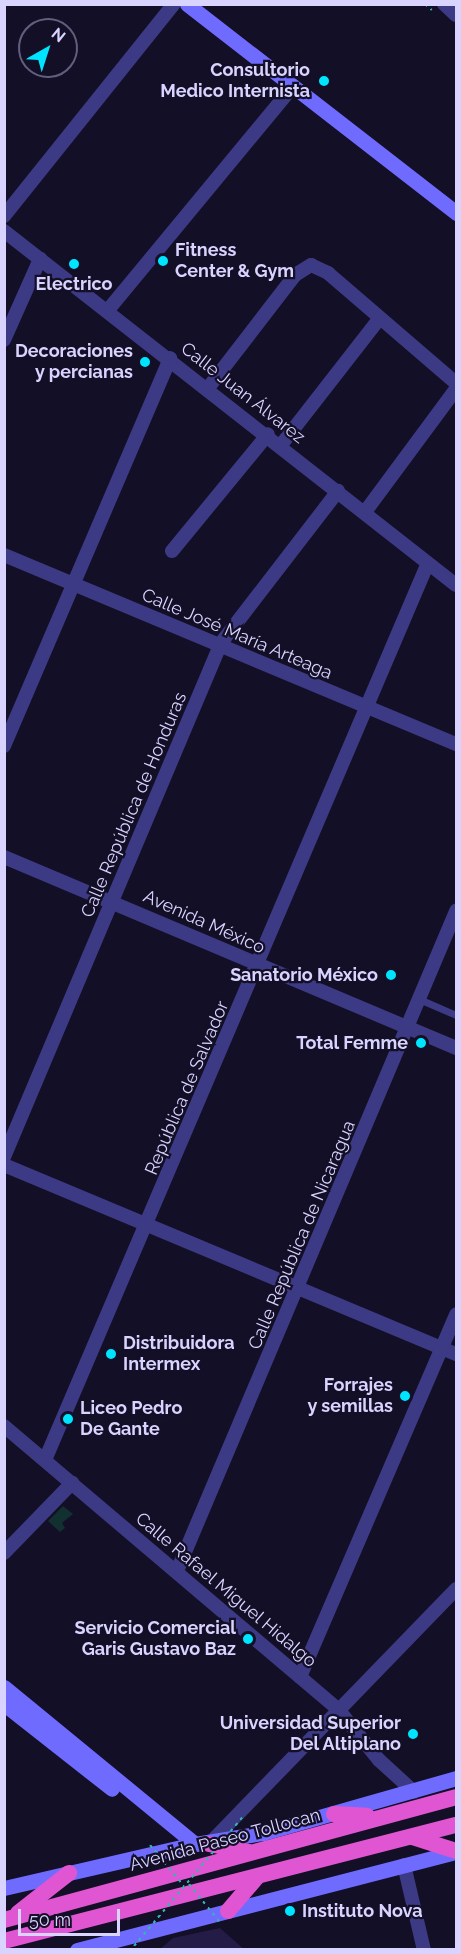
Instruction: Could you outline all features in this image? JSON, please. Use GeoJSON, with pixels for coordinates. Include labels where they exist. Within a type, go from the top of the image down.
{"type":"FeatureCollection","features":[{"type":"Feature","properties":{"kind":"highway","name":"Avenida Paseo Tollocan"},"geometry":{"type":"LineString","coordinates":[[7,1919],[456,1797]]}},
{"type":"Feature","properties":{"kind":"highway"},"geometry":{"type":"LineString","coordinates":[[334,1814],[380,1817]]}},
{"type":"Feature","properties":{"kind":"highway"},"geometry":{"type":"LineString","coordinates":[[4,1941],[456,1825]]}},
{"type":"Feature","properties":{"kind":"highway"},"geometry":{"type":"LineString","coordinates":[[411,1837],[456,1851]]}},
{"type":"Feature","properties":{"kind":"highway"},"geometry":{"type":"LineString","coordinates":[[196,1845],[253,1853]]}},
{"type":"Feature","properties":{"kind":"highway"},"geometry":{"type":"LineString","coordinates":[[7,1919],[69,1873]]}},
{"type":"Feature","properties":{"kind":"highway"},"geometry":{"type":"LineString","coordinates":[[223,1916],[257,1877]]}},
{"type":"Feature","properties":{"kind":"main road"},"geometry":{"type":"LineString","coordinates":[[187,4],[456,213]]}},
{"type":"Feature","properties":{"kind":"main road"},"geometry":{"type":"LineString","coordinates":[[4,1687],[196,1845]]}},
{"type":"Feature","properties":{"kind":"main road"},"geometry":{"type":"LineString","coordinates":[[4,1704],[196,1845]]}},
{"type":"Feature","properties":{"kind":"main road","name":"Avenida Paseo Tollocan"},"geometry":{"type":"LineString","coordinates":[[5,1888],[334,1814],[456,1778]]}},
{"type":"Feature","properties":{"kind":"main road"},"geometry":{"type":"LineString","coordinates":[[77,1950],[223,1916],[456,1851]]}},
{"type":"Feature","properties":{"kind":"street"},"geometry":{"type":"LineString","coordinates":[[4,216],[174,4]]}},
{"type":"Feature","properties":{"kind":"street"},"geometry":{"type":"LineString","coordinates":[[444,4],[456,15]]}},
{"type":"Feature","properties":{"kind":"street"},"geometry":{"type":"LineString","coordinates":[[108,310],[293,86]]}},
{"type":"Feature","properties":{"kind":"street","name":"Calle Juan Álvarez"},"geometry":{"type":"LineString","coordinates":[[4,231],[268,434],[456,585]]}},
{"type":"Feature","properties":{"kind":"street"},"geometry":{"type":"LineString","coordinates":[[4,340],[40,259]]}},
{"type":"Feature","properties":{"kind":"street"},"geometry":{"type":"LineString","coordinates":[[208,388],[295,275],[303,268],[318,266],[456,383]]}},
{"type":"Feature","properties":{"kind":"street"},"geometry":{"type":"LineString","coordinates":[[281,445],[379,320]]}},
{"type":"Feature","properties":{"kind":"street"},"geometry":{"type":"LineString","coordinates":[[4,746],[170,358]]}},
{"type":"Feature","properties":{"kind":"street"},"geometry":{"type":"LineString","coordinates":[[365,512],[456,389]]}},
{"type":"Feature","properties":{"kind":"street"},"geometry":{"type":"LineString","coordinates":[[172,551],[268,434]]}},
{"type":"Feature","properties":{"kind":"street","name":"Calle República de Honduras"},"geometry":{"type":"LineString","coordinates":[[4,1157],[221,643],[338,491]]}},
{"type":"Feature","properties":{"kind":"street","name":"Calle José María Arteaga"},"geometry":{"type":"LineString","coordinates":[[4,555],[72,586],[221,643],[368,709],[456,744]]}},
{"type":"Feature","properties":{"kind":"street","name":"República de Salvador"},"geometry":{"type":"LineString","coordinates":[[45,1460],[149,1222],[428,563]]}},
{"type":"Feature","properties":{"kind":"street","name":"Avenida México"},"geometry":{"type":"LineString","coordinates":[[4,857],[456,1048]]}},
{"type":"Feature","properties":{"kind":"street","name":"Calle República de Nicaragua"},"geometry":{"type":"LineString","coordinates":[[177,1571],[301,1286],[456,911]]}},
{"type":"Feature","properties":{"kind":"street"},"geometry":{"type":"LineString","coordinates":[[4,1165],[149,1222],[456,1354]]}},
{"type":"Feature","properties":{"kind":"street"},"geometry":{"type":"LineString","coordinates":[[300,1677],[456,1314]]}},
{"type":"Feature","properties":{"kind":"street","name":"Calle Rafael Miguel Hidalgo"},"geometry":{"type":"LineString","coordinates":[[4,1426],[337,1708],[379,1760],[414,1792]]}},
{"type":"Feature","properties":{"kind":"street"},"geometry":{"type":"LineString","coordinates":[[4,1553],[72,1483]]}},
{"type":"Feature","properties":{"kind":"street"},"geometry":{"type":"LineString","coordinates":[[196,1845],[456,1589]]}},
{"type":"Feature","properties":{"kind":"street"},"geometry":{"type":"LineString","coordinates":[[404,1865],[424,1950]]}},
{"type":"Feature","properties":{"kind":"lane"},"geometry":{"type":"LineString","coordinates":[[420,999],[456,1015]]}},
{"type":"Feature","properties":{"kind":"path"},"geometry":{"type":"LineString","coordinates":[[134,1946],[245,1814]]}},
{"type":"Feature","properties":{"kind":"path"},"geometry":{"type":"LineString","coordinates":[[150,1845],[184,1887]]}},
{"type":"Feature","properties":{"kind":"path"},"geometry":{"type":"LineString","coordinates":[[188,1883],[223,1916]]}},
{"type":"Feature","properties":{"kind":"green space"},"geometry":{"type":"Polygon","coordinates":[[[63,1506],[73,1514],[62,1523],[65,1528],[60,1532],[48,1521],[63,1506]]]}},
{"type":"Feature","properties":{"kind":"building"},"geometry":{"type":"Polygon","coordinates":[[[220,1928],[245,1950],[159,1950],[173,1938],[220,1928]]]}},
{"type":"Feature","properties":{"kind":"place","name":"Consultorio Medico Internista"},"geometry":{"type":"Point","coordinates":[324,81]}},
{"type":"Feature","properties":{"kind":"place","name":"Fitness Center & Gym"},"geometry":{"type":"Point","coordinates":[163,261]}},
{"type":"Feature","properties":{"kind":"place","name":"Electrico"},"geometry":{"type":"Point","coordinates":[74,264]}},
{"type":"Feature","properties":{"kind":"place","name":"Decoraciones y percianas"},"geometry":{"type":"Point","coordinates":[145,362]}},
{"type":"Feature","properties":{"kind":"place","name":"Sanatorio México"},"geometry":{"type":"Point","coordinates":[391,975]}},
{"type":"Feature","properties":{"kind":"place","name":"Total Femme"},"geometry":{"type":"Point","coordinates":[421,1043]}},
{"type":"Feature","properties":{"kind":"place","name":"Distribuidora Intermex"},"geometry":{"type":"Point","coordinates":[111,1354]}},
{"type":"Feature","properties":{"kind":"place","name":"Forrajes y semillas"},"geometry":{"type":"Point","coordinates":[405,1396]}},
{"type":"Feature","properties":{"kind":"place","name":"Liceo Pedro De Gante"},"geometry":{"type":"Point","coordinates":[68,1419]}},
{"type":"Feature","properties":{"kind":"place","name":"Servicio Comercial Garis Gustavo Baz"},"geometry":{"type":"Point","coordinates":[248,1639]}},
{"type":"Feature","properties":{"kind":"place","name":"Universidad Superior Del Altiplano"},"geometry":{"type":"Point","coordinates":[413,1734]}},
{"type":"Feature","properties":{"kind":"place","name":"Instituto Nova"},"geometry":{"type":"Point","coordinates":[290,1911]}}]}
